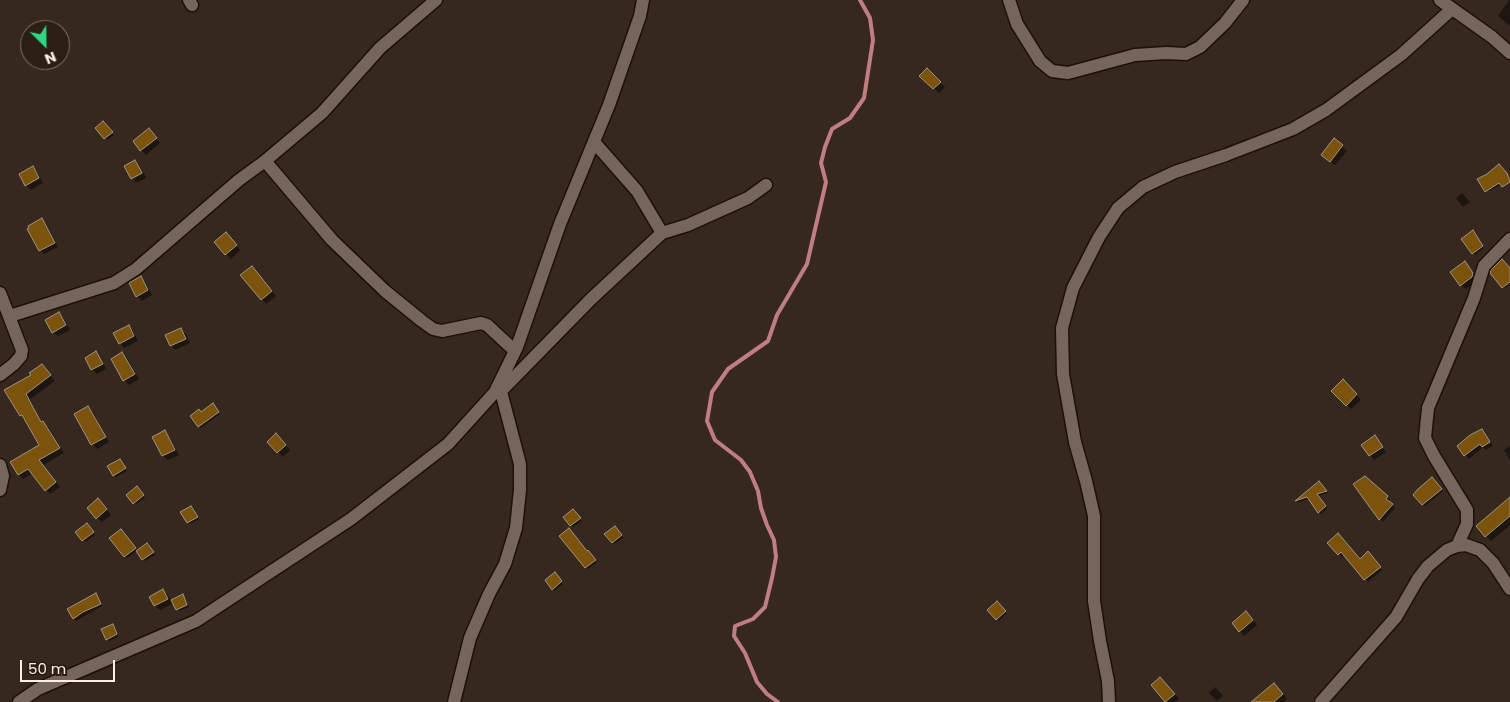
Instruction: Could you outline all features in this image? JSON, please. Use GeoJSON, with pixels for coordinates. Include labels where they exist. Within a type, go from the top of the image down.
{"type":"FeatureCollection","features":[{"type":"Feature","properties":{"kind":"street"},"geometry":{"type":"LineString","coordinates":[[10,316],[114,283],[136,269],[239,180],[266,161],[322,113],[380,48],[436,0]]}},
{"type":"Feature","properties":{"kind":"street"},"geometry":{"type":"LineString","coordinates":[[454,702],[470,638],[489,594],[505,564],[516,528],[520,490],[520,464],[500,387],[516,351],[560,224],[609,105],[644,0]]}},
{"type":"Feature","properties":{"kind":"street"},"geometry":{"type":"LineString","coordinates":[[1009,0],[1017,24],[1040,61],[1052,71],[1068,73],[1135,55],[1186,54],[1200,46],[1225,23],[1243,0]]}},
{"type":"Feature","properties":{"kind":"street"},"geometry":{"type":"LineString","coordinates":[[1440,0],[1492,37],[1510,53]]}},
{"type":"Feature","properties":{"kind":"street"},"geometry":{"type":"LineString","coordinates":[[1109,702],[1108,681],[1094,601],[1094,516],[1075,442],[1063,374],[1062,328],[1073,288],[1099,237],[1118,208],[1143,187],[1175,172],[1226,155],[1292,129],[1326,110],[1393,60],[1452,9]]}},
{"type":"Feature","properties":{"kind":"street"},"geometry":{"type":"LineString","coordinates":[[594,142],[637,191],[662,233]]}},
{"type":"Feature","properties":{"kind":"street"},"geometry":{"type":"LineString","coordinates":[[266,161],[332,240],[385,291],[422,321],[433,329],[442,331],[481,323],[487,325],[516,351]]}},
{"type":"Feature","properties":{"kind":"street"},"geometry":{"type":"LineString","coordinates":[[20,702],[38,689],[196,621],[351,519],[448,444],[500,387],[662,233],[688,226],[748,198],[766,185]]}},
{"type":"Feature","properties":{"kind":"street"},"geometry":{"type":"LineString","coordinates":[[1456,546],[1467,524],[1467,510],[1425,438],[1428,408],[1474,298],[1484,266],[1510,239]]}},
{"type":"Feature","properties":{"kind":"street"},"geometry":{"type":"LineString","coordinates":[[0,293],[22,350],[21,356],[14,364],[0,375]]}},
{"type":"Feature","properties":{"kind":"street"},"geometry":{"type":"LineString","coordinates":[[0,465],[3,476],[0,490]]}},
{"type":"Feature","properties":{"kind":"street"},"geometry":{"type":"LineString","coordinates":[[1321,702],[1396,617],[1418,579],[1428,566],[1447,550],[1456,546],[1466,545],[1480,550],[1494,562],[1510,589]]}},
{"type":"Feature","properties":{"kind":"building"},"geometry":{"type":"Polygon","coordinates":[[[927,68],[941,82],[933,89],[919,76],[927,68]]]}},
{"type":"Feature","properties":{"kind":"building"},"geometry":{"type":"Polygon","coordinates":[[[103,121],[113,132],[104,139],[95,128],[103,121]]]}},
{"type":"Feature","properties":{"kind":"building"},"geometry":{"type":"Polygon","coordinates":[[[149,128],[157,138],[140,151],[133,141],[149,128]]]}},
{"type":"Feature","properties":{"kind":"building"},"geometry":{"type":"Polygon","coordinates":[[[1334,138],[1343,145],[1330,162],[1321,155],[1334,138]]]}},
{"type":"Feature","properties":{"kind":"building"},"geometry":{"type":"Polygon","coordinates":[[[135,160],[142,173],[131,179],[124,166],[135,160]]]}},
{"type":"Feature","properties":{"kind":"building"},"geometry":{"type":"Polygon","coordinates":[[[1499,164],[1507,173],[1510,182],[1502,187],[1499,183],[1485,192],[1477,179],[1487,174],[1499,164]]]}},
{"type":"Feature","properties":{"kind":"building"},"geometry":{"type":"Polygon","coordinates":[[[33,166],[39,178],[25,186],[19,174],[33,166]]]}},
{"type":"Feature","properties":{"kind":"building"},"geometry":{"type":"Polygon","coordinates":[[[42,218],[55,243],[39,251],[27,229],[29,228],[28,226],[42,218]]]}},
{"type":"Feature","properties":{"kind":"building"},"geometry":{"type":"Polygon","coordinates":[[[1473,230],[1483,246],[1472,254],[1461,239],[1473,230]]]}},
{"type":"Feature","properties":{"kind":"building"},"geometry":{"type":"Polygon","coordinates":[[[226,232],[237,245],[225,255],[214,242],[226,232]]]}},
{"type":"Feature","properties":{"kind":"building"},"geometry":{"type":"Polygon","coordinates":[[[1502,259],[1510,268],[1510,282],[1502,288],[1490,273],[1502,259]]]}},
{"type":"Feature","properties":{"kind":"building"},"geometry":{"type":"Polygon","coordinates":[[[1465,261],[1473,273],[1472,277],[1460,286],[1450,272],[1465,261]]]}},
{"type":"Feature","properties":{"kind":"building"},"geometry":{"type":"Polygon","coordinates":[[[252,266],[272,291],[261,300],[240,275],[252,266]]]}},
{"type":"Feature","properties":{"kind":"building"},"geometry":{"type":"Polygon","coordinates":[[[141,276],[148,290],[136,297],[129,283],[141,276]]]}},
{"type":"Feature","properties":{"kind":"building"},"geometry":{"type":"Polygon","coordinates":[[[59,312],[66,325],[52,333],[45,320],[59,312]]]}},
{"type":"Feature","properties":{"kind":"building"},"geometry":{"type":"Polygon","coordinates":[[[129,325],[134,336],[119,344],[113,333],[129,325]]]}},
{"type":"Feature","properties":{"kind":"building"},"geometry":{"type":"Polygon","coordinates":[[[181,328],[186,339],[170,346],[165,335],[181,328]]]}},
{"type":"Feature","properties":{"kind":"building"},"geometry":{"type":"Polygon","coordinates":[[[96,351],[103,364],[91,370],[85,358],[96,351]]]}},
{"type":"Feature","properties":{"kind":"building"},"geometry":{"type":"Polygon","coordinates":[[[122,352],[135,374],[123,381],[111,359],[122,352]]]}},
{"type":"Feature","properties":{"kind":"building"},"geometry":{"type":"Polygon","coordinates":[[[42,364],[51,375],[26,394],[41,422],[43,421],[60,448],[39,460],[56,482],[45,491],[28,469],[18,475],[10,462],[39,445],[22,415],[20,416],[4,390],[31,375],[29,373],[42,364]]]}},
{"type":"Feature","properties":{"kind":"building"},"geometry":{"type":"Polygon","coordinates":[[[1343,379],[1357,394],[1346,406],[1331,391],[1343,379]]]}},
{"type":"Feature","properties":{"kind":"building"},"geometry":{"type":"Polygon","coordinates":[[[213,403],[219,412],[198,427],[190,416],[199,409],[201,412],[213,403]]]}},
{"type":"Feature","properties":{"kind":"building"},"geometry":{"type":"Polygon","coordinates":[[[88,406],[106,437],[91,445],[74,414],[88,406]]]}},
{"type":"Feature","properties":{"kind":"building"},"geometry":{"type":"Polygon","coordinates":[[[1482,429],[1490,442],[1482,447],[1480,444],[1464,456],[1457,446],[1470,435],[1482,429]]]}},
{"type":"Feature","properties":{"kind":"building"},"geometry":{"type":"Polygon","coordinates":[[[165,430],[175,450],[162,456],[152,437],[165,430]]]}},
{"type":"Feature","properties":{"kind":"building"},"geometry":{"type":"Polygon","coordinates":[[[276,433],[286,445],[277,453],[267,442],[276,433]]]}},
{"type":"Feature","properties":{"kind":"building"},"geometry":{"type":"Polygon","coordinates":[[[1375,435],[1383,447],[1369,456],[1361,445],[1375,435]]]}},
{"type":"Feature","properties":{"kind":"building"},"geometry":{"type":"Polygon","coordinates":[[[120,459],[126,468],[113,476],[107,466],[120,459]]]}},
{"type":"Feature","properties":{"kind":"building"},"geometry":{"type":"Polygon","coordinates":[[[1365,476],[1388,496],[1386,499],[1393,504],[1379,520],[1353,484],[1365,476]]]}},
{"type":"Feature","properties":{"kind":"building"},"geometry":{"type":"Polygon","coordinates":[[[1432,477],[1442,489],[1422,505],[1413,495],[1432,477]]]}},
{"type":"Feature","properties":{"kind":"building"},"geometry":{"type":"Polygon","coordinates":[[[1319,481],[1327,491],[1317,494],[1326,506],[1318,513],[1307,497],[1295,501],[1319,481]]]}},
{"type":"Feature","properties":{"kind":"building"},"geometry":{"type":"Polygon","coordinates":[[[137,486],[144,495],[133,504],[126,495],[137,486]]]}},
{"type":"Feature","properties":{"kind":"building"},"geometry":{"type":"Polygon","coordinates":[[[1510,497],[1510,516],[1485,537],[1476,526],[1510,497]]]}},
{"type":"Feature","properties":{"kind":"building"},"geometry":{"type":"Polygon","coordinates":[[[98,498],[107,509],[96,519],[87,508],[98,498]]]}},
{"type":"Feature","properties":{"kind":"building"},"geometry":{"type":"Polygon","coordinates":[[[191,506],[198,517],[187,523],[180,512],[191,506]]]}},
{"type":"Feature","properties":{"kind":"building"},"geometry":{"type":"Polygon","coordinates":[[[573,509],[581,518],[570,526],[563,517],[573,509]]]}},
{"type":"Feature","properties":{"kind":"building"},"geometry":{"type":"Polygon","coordinates":[[[87,523],[94,532],[82,541],[75,532],[87,523]]]}},
{"type":"Feature","properties":{"kind":"building"},"geometry":{"type":"Polygon","coordinates":[[[615,526],[622,535],[612,543],[604,534],[615,526]]]}},
{"type":"Feature","properties":{"kind":"building"},"geometry":{"type":"Polygon","coordinates":[[[569,528],[596,560],[585,568],[559,536],[569,528]]]}},
{"type":"Feature","properties":{"kind":"building"},"geometry":{"type":"Polygon","coordinates":[[[121,529],[136,548],[124,557],[109,538],[121,529]]]}},
{"type":"Feature","properties":{"kind":"building"},"geometry":{"type":"Polygon","coordinates":[[[1338,533],[1360,559],[1368,551],[1381,567],[1364,580],[1341,552],[1338,555],[1327,543],[1338,533]]]}},
{"type":"Feature","properties":{"kind":"building"},"geometry":{"type":"Polygon","coordinates":[[[147,543],[154,552],[142,560],[136,551],[147,543]]]}},
{"type":"Feature","properties":{"kind":"building"},"geometry":{"type":"Polygon","coordinates":[[[555,572],[562,581],[552,590],[545,580],[555,572]]]}},
{"type":"Feature","properties":{"kind":"building"},"geometry":{"type":"Polygon","coordinates":[[[163,589],[168,599],[154,606],[149,597],[163,589]]]}},
{"type":"Feature","properties":{"kind":"building"},"geometry":{"type":"Polygon","coordinates":[[[96,593],[101,604],[73,619],[67,609],[96,593]]]}},
{"type":"Feature","properties":{"kind":"building"},"geometry":{"type":"Polygon","coordinates":[[[183,594],[187,605],[176,610],[171,600],[183,594]]]}},
{"type":"Feature","properties":{"kind":"building"},"geometry":{"type":"Polygon","coordinates":[[[997,601],[1006,611],[996,620],[987,610],[997,601]]]}},
{"type":"Feature","properties":{"kind":"building"},"geometry":{"type":"Polygon","coordinates":[[[1246,611],[1253,620],[1239,632],[1232,623],[1246,611]]]}},
{"type":"Feature","properties":{"kind":"building"},"geometry":{"type":"Polygon","coordinates":[[[113,624],[117,634],[106,640],[101,629],[113,624]]]}},
{"type":"Feature","properties":{"kind":"building"},"geometry":{"type":"Polygon","coordinates":[[[1160,677],[1175,694],[1165,702],[1151,685],[1160,677]]]}},
{"type":"Feature","properties":{"kind":"building"},"geometry":{"type":"Polygon","coordinates":[[[1274,683],[1283,694],[1274,702],[1251,702],[1274,683]]]}},
{"type":"Feature","properties":{"kind":"waterway"},"geometry":{"type":"LineString","coordinates":[[778,702],[767,694],[757,682],[745,653],[734,636],[735,626],[753,619],[765,607],[776,557],[774,540],[767,525],[758,491],[750,472],[741,460],[715,440],[707,421],[712,392],[728,369],[768,341],[777,315],[807,264],[826,182],[821,163],[825,147],[832,129],[850,118],[864,98],[873,40],[870,18],[860,0]]}}]}
